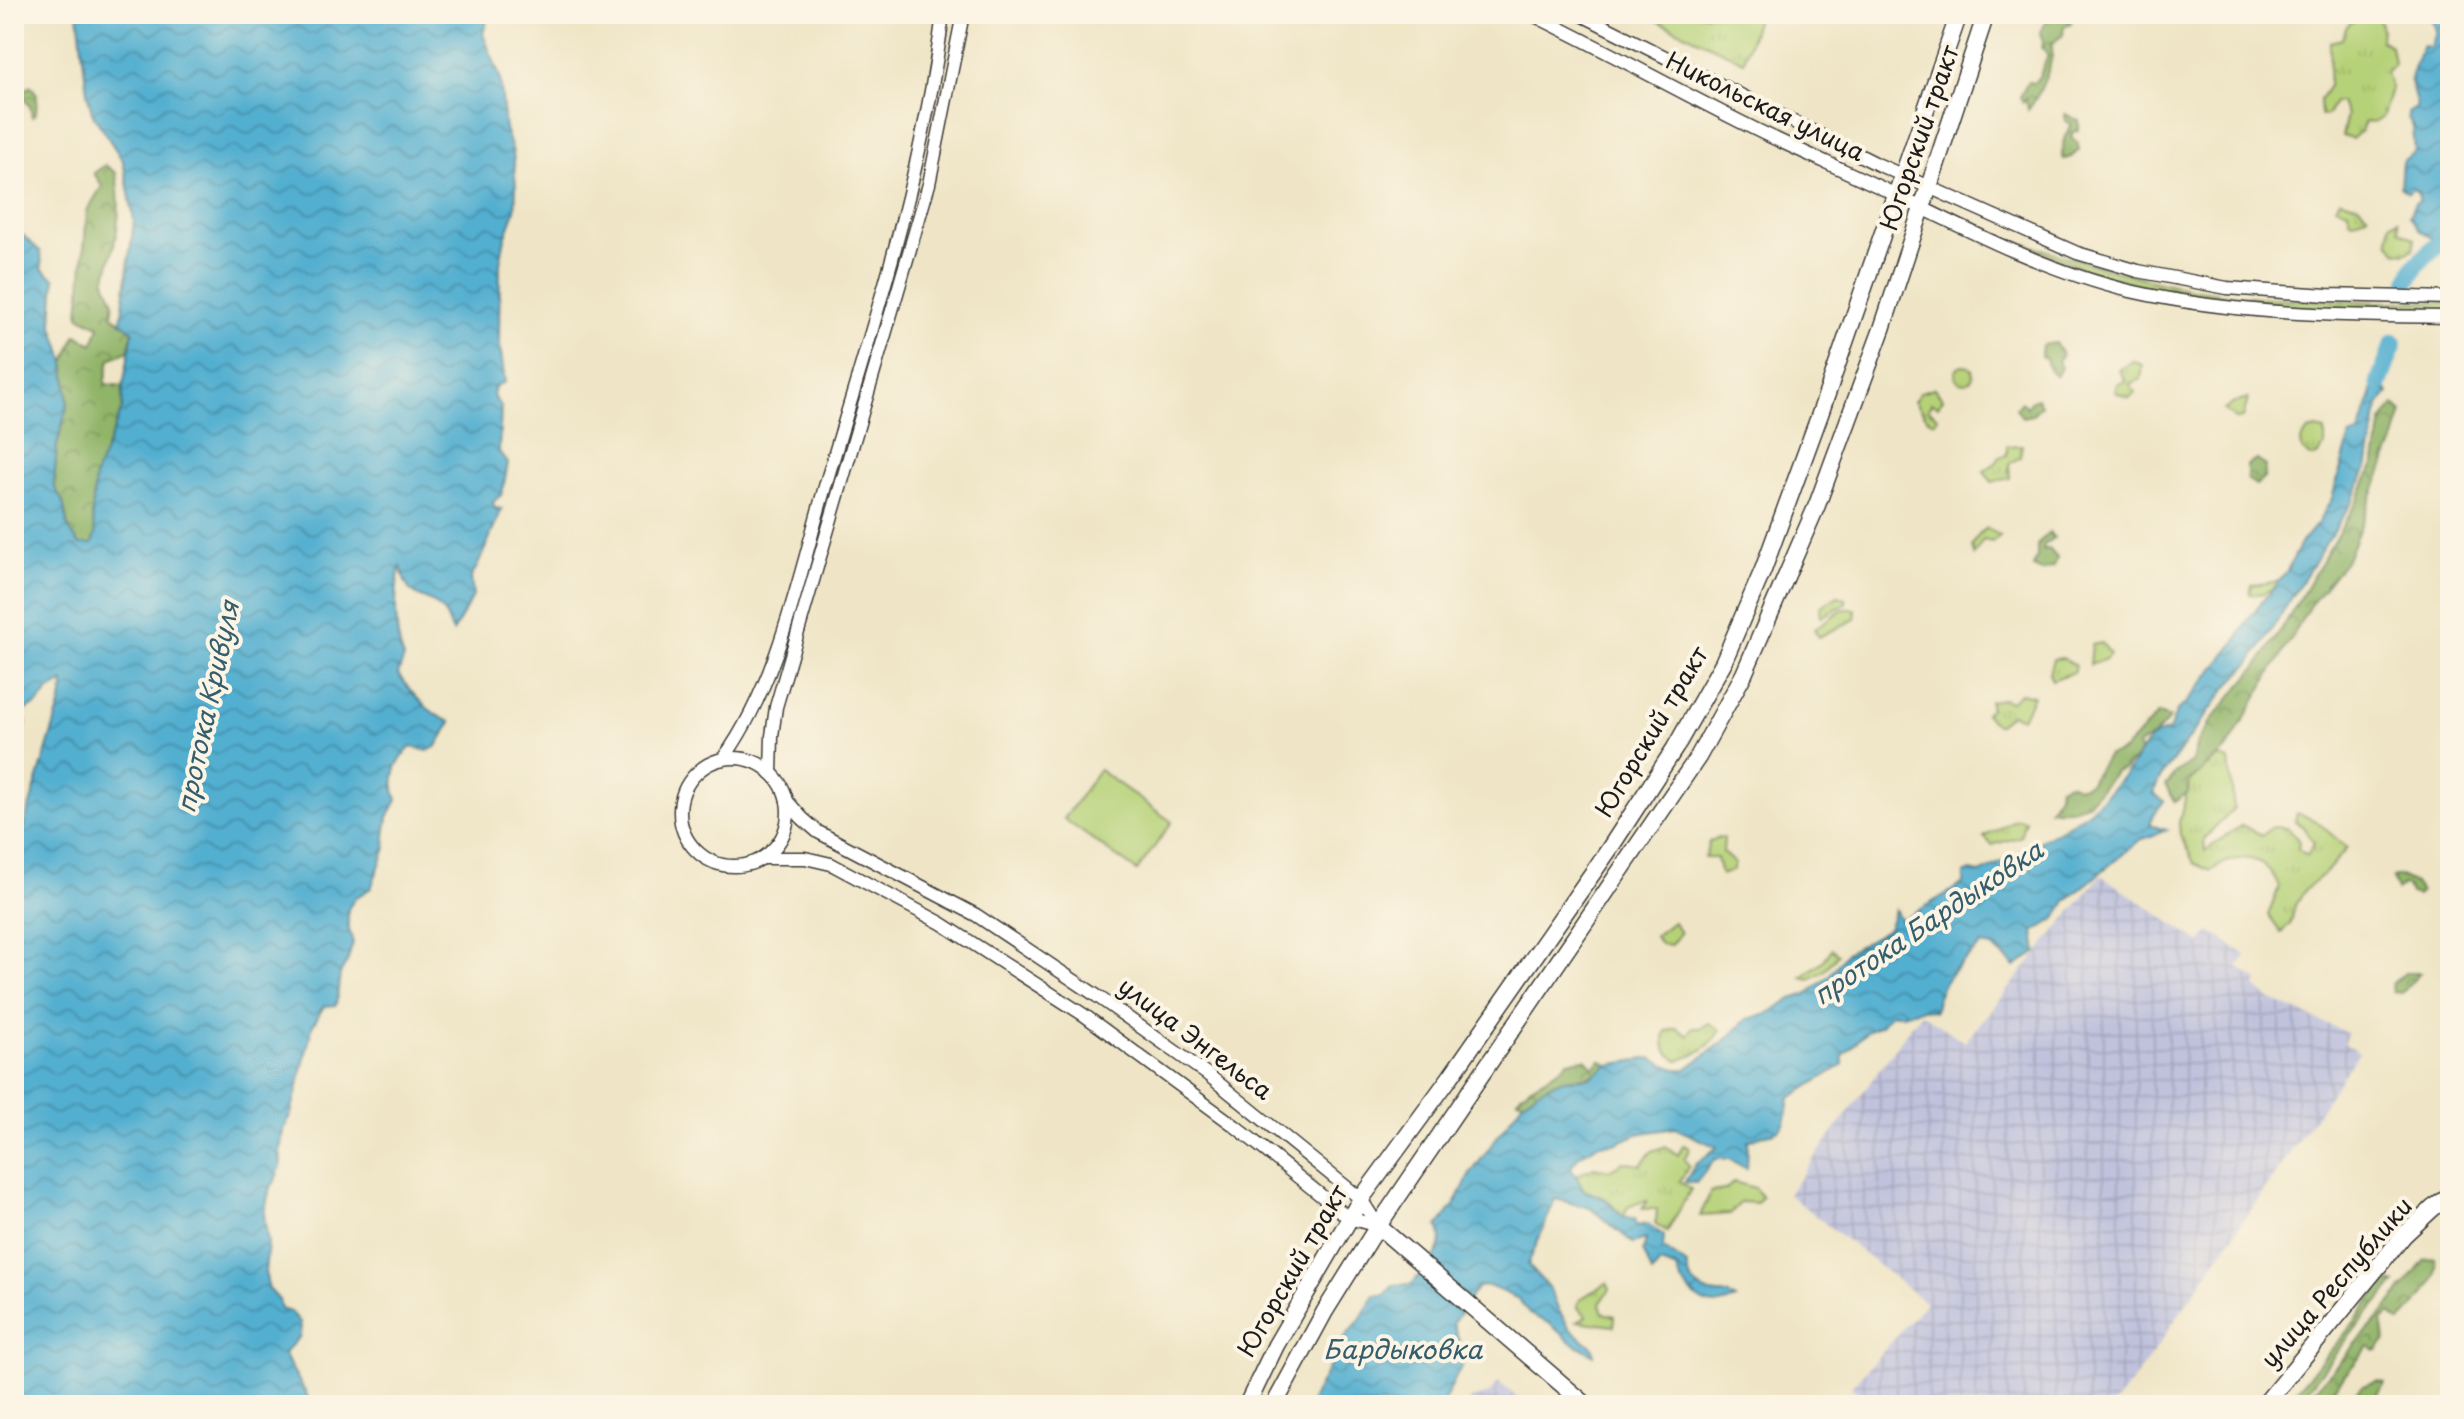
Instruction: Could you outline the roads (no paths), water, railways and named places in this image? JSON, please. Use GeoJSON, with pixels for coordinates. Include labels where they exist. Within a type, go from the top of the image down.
{"type":"FeatureCollection","features":[{"type":"Feature","properties":{"kind":"main road","name":"Югорский тракт"},"geometry":{"type":"LineString","coordinates":[[1247,1405],[1276,1345],[1361,1199],[1608,851],[1675,748],[1723,663],[1763,570],[1959,14]]}},
{"type":"Feature","properties":{"kind":"main road","name":"Югорский тракт"},"geometry":{"type":"LineString","coordinates":[[1274,1405],[1325,1311],[1378,1226],[1698,757],[1744,674],[1817,505],[1882,329],[1986,14]]}},
{"type":"Feature","properties":{"kind":"main road","name":"улица Республики"},"geometry":{"type":"LineString","coordinates":[[2264,1405],[2404,1235],[2450,1196]]}},
{"type":"Feature","properties":{"kind":"main road","name":"улица Энгельса"},"geometry":{"type":"LineString","coordinates":[[1378,1226],[1586,1405]]}},
{"type":"Feature","properties":{"kind":"street"},"geometry":{"type":"LineString","coordinates":[[723,759],[754,710],[777,649],[805,556],[899,233],[921,145],[943,14]]}},
{"type":"Feature","properties":{"kind":"street"},"geometry":{"type":"LineString","coordinates":[[771,773],[776,707],[929,184],[963,14]]}},
{"type":"Feature","properties":{"kind":"street","name":"Никольская улица"},"geometry":{"type":"LineString","coordinates":[[1531,14],[1763,133],[2053,266],[2129,290],[2181,301],[2263,311],[2450,317]]}},
{"type":"Feature","properties":{"kind":"street","name":"Никольская улица"},"geometry":{"type":"LineString","coordinates":[[1580,14],[1903,175],[2043,239],[2138,271],[2227,288],[2450,298]]}},
{"type":"Feature","properties":{"kind":"street"},"geometry":{"type":"LineString","coordinates":[[723,759],[751,760],[771,773],[780,783],[787,801],[786,829],[777,845],[763,858],[745,865],[717,863],[694,848],[684,832],[680,804],[686,786],[705,766],[723,759]]}},
{"type":"Feature","properties":{"kind":"street","name":"улица Энгельса"},"geometry":{"type":"LineString","coordinates":[[787,801],[818,832],[966,910],[1097,996],[1207,1074],[1361,1199],[1378,1226]]}},
{"type":"Feature","properties":{"kind":"street","name":"улица Энгельса"},"geometry":{"type":"LineString","coordinates":[[763,858],[805,858],[831,864],[871,883],[957,933],[1084,1015],[1235,1126],[1349,1218],[1378,1226]]}},
{"type":"Feature","properties":{"kind":"street"},"geometry":{"type":"LineString","coordinates":[[957,933],[966,910]]}},
{"type":"Feature","properties":{"kind":"water","name":"протока Кривуля"},"geometry":{"type":"Polygon","coordinates":[[[78,14],[489,14],[483,34],[500,77],[505,129],[513,152],[515,211],[500,263],[499,338],[505,382],[495,386],[493,396],[501,407],[499,452],[508,463],[502,494],[493,502],[495,508],[502,509],[471,577],[473,596],[453,632],[438,606],[408,587],[401,565],[396,612],[398,638],[404,658],[398,674],[428,708],[451,722],[437,746],[428,751],[411,747],[397,765],[394,785],[397,800],[388,817],[386,848],[371,888],[355,898],[348,909],[348,926],[353,943],[340,974],[336,1005],[324,1006],[313,1025],[291,1114],[283,1132],[281,1165],[270,1188],[264,1214],[268,1243],[265,1272],[269,1289],[279,1300],[281,1309],[291,1312],[301,1323],[300,1336],[284,1353],[311,1405],[14,1405],[14,858],[61,702],[64,682],[49,690],[38,704],[19,713],[14,727],[14,227],[41,252],[42,269],[55,279],[52,323],[65,362],[68,403],[57,445],[54,486],[63,502],[68,527],[79,544],[92,544],[95,534],[92,513],[95,476],[122,409],[133,331],[121,322],[134,220],[123,161],[92,113],[78,14]]]}},
{"type":"Feature","properties":{"kind":"water"},"geometry":{"type":"Polygon","coordinates":[[[2425,14],[2450,14],[2450,235],[2440,243],[2419,230],[2409,216],[2415,203],[2420,201],[2417,192],[2413,189],[2408,193],[2400,187],[2402,162],[2415,151],[2408,113],[2417,107],[2410,81],[2422,46],[2430,47],[2436,32],[2432,20],[2425,14]]]}},
{"type":"Feature","properties":{"kind":"water","name":"Бардыковка"},"geometry":{"type":"Polygon","coordinates":[[[2389,362],[2381,383],[2389,393],[2379,405],[2367,468],[2352,502],[2251,662],[2227,687],[2158,781],[2154,794],[2164,801],[2150,825],[2167,830],[2140,840],[2066,901],[2055,919],[2034,932],[2037,952],[2015,967],[1993,947],[1981,945],[1945,982],[1935,1011],[1923,1009],[1891,1013],[1881,1025],[1867,1031],[1843,1056],[1843,1065],[1790,1098],[1786,1120],[1779,1130],[1748,1141],[1747,1169],[1729,1159],[1715,1159],[1696,1183],[1685,1182],[1695,1165],[1717,1147],[1675,1128],[1637,1134],[1617,1143],[1598,1144],[1579,1156],[1571,1167],[1584,1190],[1606,1199],[1623,1217],[1635,1219],[1637,1226],[1648,1224],[1664,1236],[1663,1248],[1687,1265],[1691,1279],[1700,1288],[1736,1299],[1715,1305],[1702,1301],[1686,1287],[1677,1269],[1660,1263],[1652,1273],[1643,1251],[1646,1239],[1633,1243],[1590,1208],[1555,1199],[1528,1265],[1550,1289],[1571,1330],[1593,1347],[1594,1355],[1568,1340],[1549,1323],[1529,1314],[1519,1299],[1489,1286],[1478,1287],[1453,1323],[1465,1359],[1442,1405],[1309,1405],[1344,1338],[1375,1295],[1385,1295],[1393,1285],[1412,1284],[1435,1257],[1441,1243],[1438,1226],[1455,1204],[1469,1176],[1523,1101],[1563,1079],[1590,1078],[1608,1065],[1651,1058],[1675,1069],[1686,1069],[1727,1039],[1747,1019],[1765,1015],[1807,994],[1829,976],[1846,953],[1888,929],[1895,909],[1901,921],[1964,883],[1964,874],[1971,871],[1980,873],[2005,861],[2072,823],[2099,802],[2126,773],[2149,741],[2169,731],[2177,710],[2235,643],[2250,616],[2285,574],[2332,498],[2350,437],[2359,434],[2379,369],[2389,362]]]}},
{"type":"Feature","properties":{"kind":"waterway"},"geometry":{"type":"LineString","coordinates":[[2409,279],[2418,263],[2438,245],[2443,223]]}},
{"type":"Feature","properties":{"kind":"waterway","name":"протока Бардыковка"},"geometry":{"type":"LineString","coordinates":[[2379,383],[2394,343]]}}]}
